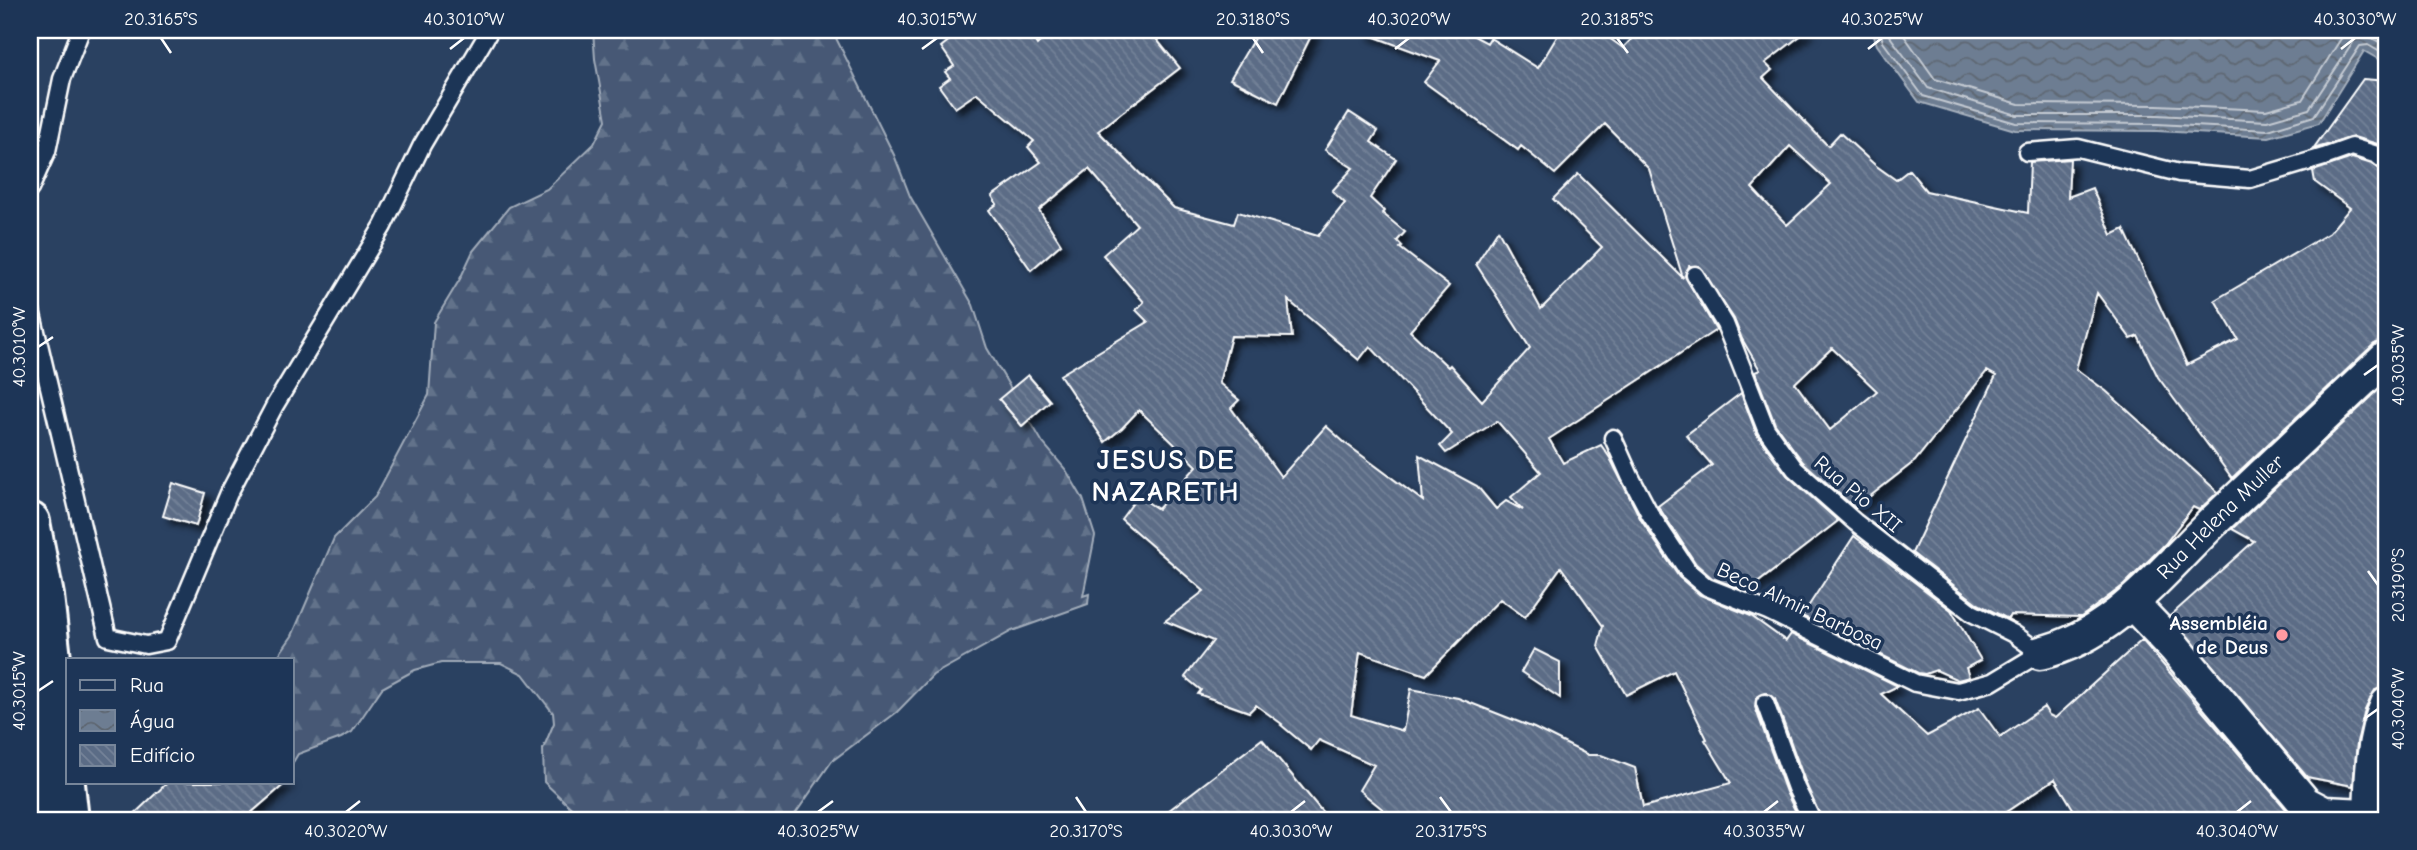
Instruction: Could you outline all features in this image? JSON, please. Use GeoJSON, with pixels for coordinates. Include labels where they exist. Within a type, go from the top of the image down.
{"type":"FeatureCollection","features":[{"type":"Feature","properties":{"kind":"main road"},"geometry":{"type":"LineString","coordinates":[[30,522],[44,596],[66,780]]}},
{"type":"Feature","properties":{"kind":"main road"},"geometry":{"type":"LineString","coordinates":[[35,820],[52,662]]}},
{"type":"Feature","properties":{"kind":"street","name":"Rua Helena Muller"},"geometry":{"type":"LineString","coordinates":[[2040,653],[2062,648],[2083,637],[2132,603],[2387,357]]}},
{"type":"Feature","properties":{"kind":"street"},"geometry":{"type":"LineString","coordinates":[[2132,603],[2175,648],[2305,803],[2356,816],[2371,783],[2381,716],[2387,704]]}},
{"type":"Feature","properties":{"kind":"lane"},"geometry":{"type":"LineString","coordinates":[[30,189],[47,151],[61,79],[81,30]]}},
{"type":"Feature","properties":{"kind":"lane"},"geometry":{"type":"LineString","coordinates":[[30,306],[108,636],[143,652],[167,641],[229,493],[270,416],[383,226],[422,145],[490,30]]}},
{"type":"Feature","properties":{"kind":"lane"},"geometry":{"type":"LineString","coordinates":[[2026,152],[2078,148],[2179,173],[2250,179],[2352,146],[2377,155],[2387,163]]}},
{"type":"Feature","properties":{"kind":"lane","name":"Rua Pio XII"},"geometry":{"type":"LineString","coordinates":[[1695,275],[1724,324],[1766,429],[1795,469],[1855,522],[1963,606],[2014,634],[2040,653]]}},
{"type":"Feature","properties":{"kind":"lane","name":"Beco Almir Barbosa"},"geometry":{"type":"LineString","coordinates":[[1613,438],[1650,514],[1688,572],[1707,587],[1768,611],[1915,683],[1958,691],[1992,682],[2040,653]]}},
{"type":"Feature","properties":{"kind":"lane"},"geometry":{"type":"LineString","coordinates":[[1765,703],[1796,788],[1812,820]]}},
{"type":"Feature","properties":{"kind":"green space"},"geometry":{"type":"Polygon","coordinates":[[[593,30],[828,30],[836,38],[894,155],[910,196],[973,305],[987,348],[1043,443],[1066,470],[1083,499],[1095,536],[1083,596],[1089,594],[1088,604],[1012,631],[933,675],[897,712],[832,761],[791,820],[584,820],[544,782],[543,749],[554,723],[553,713],[523,674],[501,663],[441,663],[415,670],[382,688],[352,732],[298,754],[294,761],[294,658],[277,658],[292,636],[334,538],[375,497],[429,395],[434,322],[473,251],[509,207],[547,189],[594,144],[606,120],[595,59],[593,30]]]}},
{"type":"Feature","properties":{"kind":"water"},"geometry":{"type":"Polygon","coordinates":[[[1872,30],[2387,30],[2387,64],[2364,51],[2319,123],[2269,137],[2157,131],[2015,130],[1919,102],[1877,45],[1872,30]]]}},
{"type":"Feature","properties":{"kind":"building"},"geometry":{"type":"Polygon","coordinates":[[[962,30],[1028,30],[1037,45],[1052,30],[1149,30],[1180,68],[1098,131],[1174,208],[1234,224],[1238,212],[1318,236],[1345,203],[1332,191],[1353,168],[1325,150],[1349,112],[1378,131],[1371,142],[1396,159],[1370,198],[1384,211],[1382,213],[1405,232],[1397,241],[1402,246],[1400,248],[1449,286],[1410,331],[1448,367],[1450,365],[1482,401],[1530,348],[1476,264],[1498,230],[1541,309],[1602,247],[1553,199],[1578,174],[1683,278],[1649,169],[1605,124],[1555,174],[1521,146],[1518,150],[1424,82],[1440,61],[1364,33],[1364,30],[1463,30],[1487,43],[1490,38],[1538,68],[1561,30],[1598,30],[1623,48],[1640,30],[1808,30],[1765,63],[1772,70],[1763,78],[1828,146],[1840,133],[1896,180],[1909,170],[1926,191],[2028,213],[2030,162],[2070,159],[2068,197],[2092,188],[2112,235],[2124,229],[2187,365],[2238,339],[2215,300],[2329,233],[2350,208],[2315,182],[2313,171],[2352,158],[2372,164],[2387,173],[2387,339],[2374,344],[2232,478],[2158,377],[2138,336],[2131,339],[2097,293],[2076,369],[2106,391],[2218,492],[2199,510],[2193,507],[2165,544],[2124,585],[2081,617],[2010,615],[2008,619],[1978,604],[1912,553],[1996,376],[1987,371],[1915,461],[1855,508],[1803,462],[1775,424],[1755,372],[1760,370],[1734,319],[1699,266],[1689,266],[1685,276],[1716,330],[1549,439],[1563,463],[1601,445],[1641,520],[1679,577],[1700,595],[1751,616],[1786,641],[1791,634],[1898,686],[1881,694],[1927,736],[1979,708],[2000,737],[2044,707],[2049,715],[2055,718],[2142,640],[2298,820],[2098,820],[2075,812],[2055,779],[1994,820],[1822,820],[1775,699],[1766,693],[1757,697],[1755,707],[1786,792],[1800,820],[1396,820],[1359,790],[1374,765],[1319,740],[1311,750],[1256,705],[1249,712],[1198,694],[1201,690],[1185,677],[1213,641],[1165,621],[1204,591],[1121,519],[1138,496],[1158,509],[1197,466],[1139,410],[1105,442],[1060,375],[1148,322],[1136,310],[1144,302],[1103,255],[1137,225],[1089,169],[1039,210],[1061,244],[1031,270],[989,210],[997,204],[992,196],[1041,162],[1028,147],[1034,141],[977,93],[955,108],[939,86],[950,78],[945,72],[954,66],[941,47],[962,30]],[[1790,146],[1752,188],[1787,225],[1831,184],[1790,146]],[[1288,300],[1292,337],[1231,336],[1219,383],[1239,400],[1231,408],[1281,477],[1326,426],[1423,501],[1419,455],[1477,486],[1496,509],[1506,501],[1523,510],[1511,497],[1541,472],[1497,421],[1446,453],[1440,446],[1452,434],[1370,346],[1359,360],[1288,300]],[[1832,348],[1795,383],[1830,430],[1877,391],[1832,348]],[[1561,567],[1525,617],[1500,599],[1426,675],[1360,652],[1351,715],[1403,731],[1411,689],[1458,698],[1534,728],[1588,755],[1601,755],[1635,768],[1643,807],[1731,783],[1705,740],[1707,739],[1674,671],[1626,695],[1598,646],[1603,626],[1561,567]]]}},
{"type":"Feature","properties":{"kind":"building"},"geometry":{"type":"Polygon","coordinates":[[[1259,30],[1314,30],[1278,103],[1230,79],[1259,30]]]}},
{"type":"Feature","properties":{"kind":"building"},"geometry":{"type":"Polygon","coordinates":[[[2363,79],[2387,81],[2387,150],[2381,145],[2354,137],[2313,149],[2363,79]]]}},
{"type":"Feature","properties":{"kind":"building"},"geometry":{"type":"Polygon","coordinates":[[[1028,375],[1050,401],[1022,426],[999,399],[1028,375]]]}},
{"type":"Feature","properties":{"kind":"building"},"geometry":{"type":"Polygon","coordinates":[[[2387,382],[2387,686],[2375,690],[2365,710],[2357,742],[2353,786],[2307,777],[2170,616],[2254,541],[2232,529],[2387,382]]]}},
{"type":"Feature","properties":{"kind":"building"},"geometry":{"type":"Polygon","coordinates":[[[1741,393],[1757,435],[1787,475],[1838,521],[1747,591],[1712,578],[1696,564],[1658,506],[1712,465],[1686,435],[1741,393]]]}},
{"type":"Feature","properties":{"kind":"building"},"geometry":{"type":"Polygon","coordinates":[[[173,483],[205,493],[196,526],[163,516],[173,483]]]}},
{"type":"Feature","properties":{"kind":"building"},"geometry":{"type":"Polygon","coordinates":[[[1854,536],[1951,610],[1981,660],[1966,668],[1969,677],[1958,680],[1936,670],[1925,674],[1918,673],[1802,616],[1854,536]]]}},
{"type":"Feature","properties":{"kind":"building"},"geometry":{"type":"Polygon","coordinates":[[[1534,649],[1560,662],[1560,698],[1521,672],[1534,649]]]}},
{"type":"Feature","properties":{"kind":"building"},"geometry":{"type":"Polygon","coordinates":[[[1262,739],[1329,820],[1156,820],[1193,792],[1262,739]]]}},
{"type":"Feature","properties":{"kind":"building"},"geometry":{"type":"Polygon","coordinates":[[[166,784],[285,784],[243,820],[128,820],[166,784]]]}},
{"type":"Feature","properties":{"kind":"place","name":"Assembléia de Deus"},"geometry":{"type":"Point","coordinates":[2282,635]}},
{"type":"Feature","properties":{"kind":"district","name":"JESUS DE NAZARETH"},"geometry":{"type":"Point","coordinates":[1166,476]}}]}
